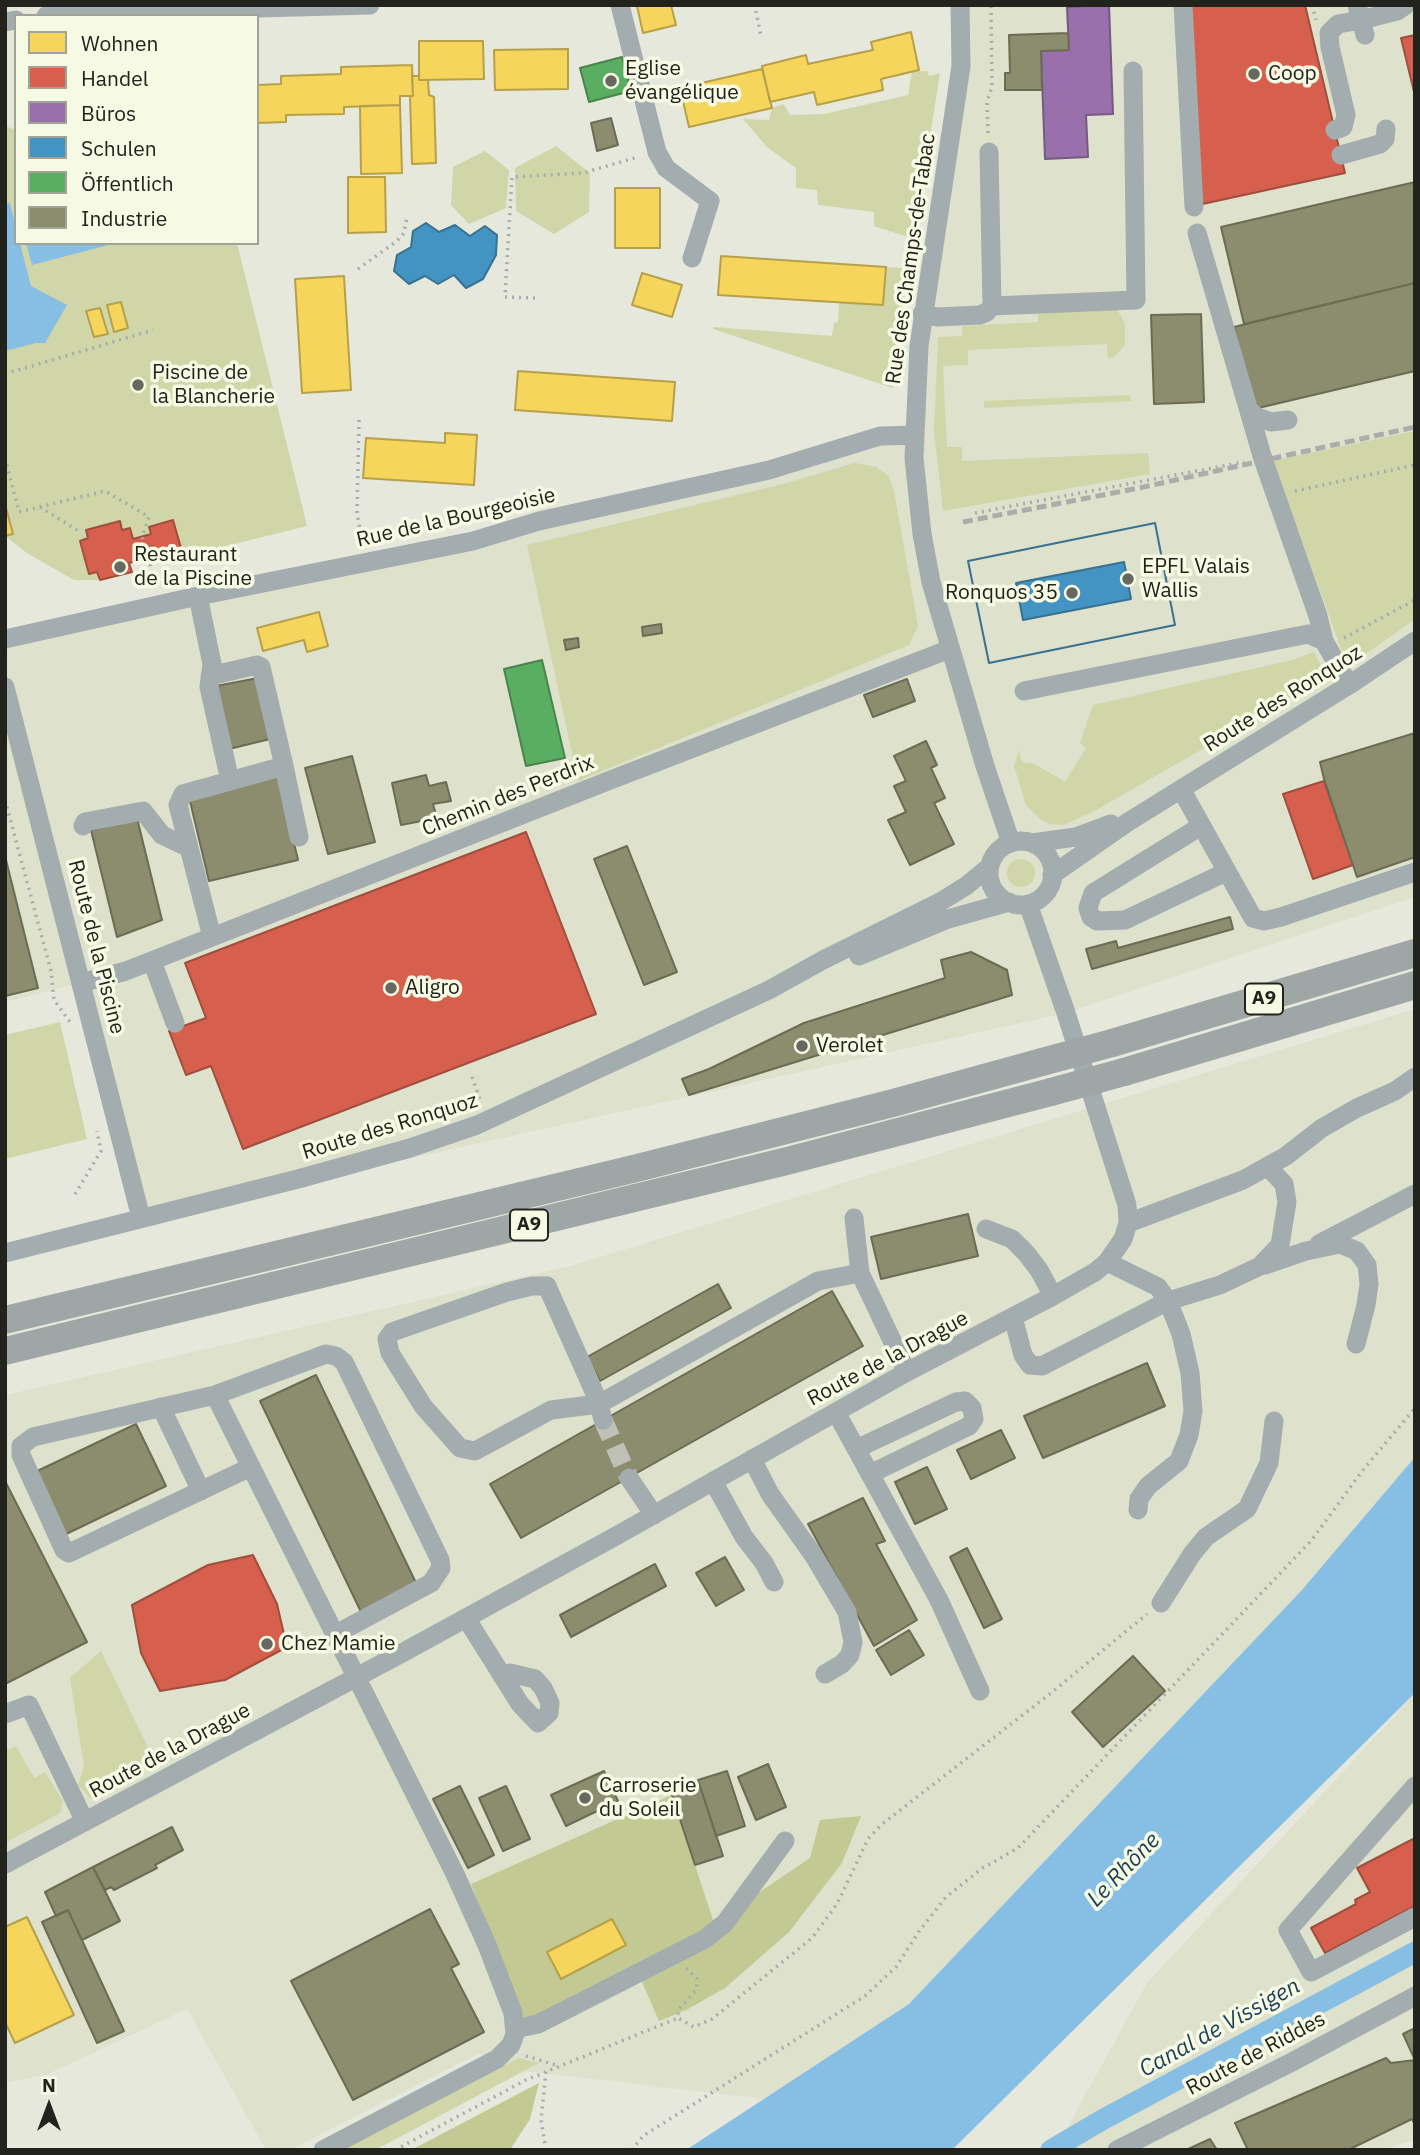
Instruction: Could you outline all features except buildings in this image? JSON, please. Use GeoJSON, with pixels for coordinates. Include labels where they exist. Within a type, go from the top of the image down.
{"type":"FeatureCollection","features":[{"type":"Feature","properties":{"kind":"highway","name":"A9"},"geometry":{"type":"LineString","coordinates":[[5,1320],[637,1168],[880,1106],[1112,1043],[1415,953]]}},
{"type":"Feature","properties":{"kind":"highway","name":"A9"},"geometry":{"type":"LineString","coordinates":[[5,1351],[732,1175],[1124,1072],[1415,985]]}},
{"type":"Feature","properties":{"kind":"street"},"geometry":{"type":"LineString","coordinates":[[63,14],[370,5]]}},
{"type":"Feature","properties":{"kind":"street"},"geometry":{"type":"LineString","coordinates":[[620,5],[657,152],[666,167],[710,201],[692,258]]}},
{"type":"Feature","properties":{"kind":"street","name":"Rue des Champs-de-Tabac"},"geometry":{"type":"LineString","coordinates":[[960,5],[961,66],[922,314],[916,376],[914,458],[922,534],[931,582],[985,766],[1012,842]]}},
{"type":"Feature","properties":{"kind":"street"},"geometry":{"type":"LineString","coordinates":[[1183,5],[1194,206]]}},
{"type":"Feature","properties":{"kind":"street"},"geometry":{"type":"LineString","coordinates":[[1335,130],[1343,127],[1346,115],[1329,33],[1338,24],[1361,20],[1382,10],[1406,5]]}},
{"type":"Feature","properties":{"kind":"street"},"geometry":{"type":"LineString","coordinates":[[992,306],[1136,307],[1133,71]]}},
{"type":"Feature","properties":{"kind":"street"},"geometry":{"type":"LineString","coordinates":[[1341,155],[1380,144],[1385,139],[1386,129]]}},
{"type":"Feature","properties":{"kind":"street"},"geometry":{"type":"LineString","coordinates":[[922,314],[937,317],[980,315],[992,306],[989,152]]}},
{"type":"Feature","properties":{"kind":"street"},"geometry":{"type":"LineString","coordinates":[[1197,233],[1262,452],[1318,615],[1325,644],[1349,685]]}},
{"type":"Feature","properties":{"kind":"street"},"geometry":{"type":"LineString","coordinates":[[1250,411],[1257,418],[1271,422],[1288,420]]}},
{"type":"Feature","properties":{"kind":"street","name":"Rue de la Bourgeoisie"},"geometry":{"type":"LineString","coordinates":[[5,639],[198,596],[473,541],[539,522],[769,470],[880,436],[914,435]]}},
{"type":"Feature","properties":{"kind":"street"},"geometry":{"type":"LineString","coordinates":[[198,596],[212,664],[209,687],[230,781]]}},
{"type":"Feature","properties":{"kind":"street"},"geometry":{"type":"LineString","coordinates":[[1024,691],[1308,634],[1325,644]]}},
{"type":"Feature","properties":{"kind":"street","name":"Route des Ronquoz"},"geometry":{"type":"LineString","coordinates":[[1052,875],[1128,822],[1415,641]]}},
{"type":"Feature","properties":{"kind":"street","name":"Chemin des Perdrix"},"geometry":{"type":"LineString","coordinates":[[81,983],[152,961],[950,649]]}},
{"type":"Feature","properties":{"kind":"street"},"geometry":{"type":"LineString","coordinates":[[210,676],[257,665],[261,667],[299,837]]}},
{"type":"Feature","properties":{"kind":"street","name":"Route de la Piscine"},"geometry":{"type":"LineString","coordinates":[[5,687],[141,1218]]}},
{"type":"Feature","properties":{"kind":"street"},"geometry":{"type":"LineString","coordinates":[[212,937],[178,805],[179,799],[183,794],[284,766]]}},
{"type":"Feature","properties":{"kind":"street"},"geometry":{"type":"LineString","coordinates":[[1178,791],[1253,918],[1264,920],[1415,872]]}},
{"type":"Feature","properties":{"kind":"street","name":"Route des Ronquoz"},"geometry":{"type":"LineString","coordinates":[[1032,843],[1056,842],[1086,834],[1178,791]]}},
{"type":"Feature","properties":{"kind":"street"},"geometry":{"type":"LineString","coordinates":[[83,826],[85,822],[143,811],[162,835],[189,848]]}},
{"type":"Feature","properties":{"kind":"street"},"geometry":{"type":"LineString","coordinates":[[1201,826],[1093,893],[1088,908],[1091,917],[1097,921],[1125,920],[1226,872]]}},
{"type":"Feature","properties":{"kind":"street"},"geometry":{"type":"LineString","coordinates":[[1012,842],[1032,843],[1042,849],[1049,859],[1052,875],[1049,887],[1043,896],[1018,903],[1000,897],[993,888],[989,867],[997,851],[1012,842]]}},
{"type":"Feature","properties":{"kind":"street","name":"Route des Ronquoz"},"geometry":{"type":"LineString","coordinates":[[5,1253],[385,1155],[477,1125],[769,990],[940,902],[989,867]]}},
{"type":"Feature","properties":{"kind":"street"},"geometry":{"type":"LineString","coordinates":[[1018,903],[1066,1013],[1119,1175],[1127,1205],[1128,1223],[1243,1180],[1268,1167],[1322,1128],[1395,1091],[1415,1077]]}},
{"type":"Feature","properties":{"kind":"street","name":"Route des Ronquoz"},"geometry":{"type":"LineString","coordinates":[[769,990],[948,919],[1018,903]]}},
{"type":"Feature","properties":{"kind":"street"},"geometry":{"type":"LineString","coordinates":[[152,961],[175,1023]]}},
{"type":"Feature","properties":{"kind":"street"},"geometry":{"type":"LineString","coordinates":[[1261,1266],[1280,1245],[1287,1202],[1284,1184],[1268,1167]]}},
{"type":"Feature","properties":{"kind":"street"},"geometry":{"type":"LineString","coordinates":[[1306,1251],[1415,1194]]}},
{"type":"Feature","properties":{"kind":"street"},"geometry":{"type":"LineString","coordinates":[[854,1218],[860,1273],[907,1372]]}},
{"type":"Feature","properties":{"kind":"street","name":"Route de la Drague"},"geometry":{"type":"LineString","coordinates":[[5,1864],[467,1618],[907,1372],[1053,1296],[1107,1262],[1120,1245],[1128,1223]]}},
{"type":"Feature","properties":{"kind":"street"},"geometry":{"type":"LineString","coordinates":[[986,1228],[1012,1239],[1026,1253],[1040,1270],[1053,1296]]}},
{"type":"Feature","properties":{"kind":"street"},"geometry":{"type":"LineString","coordinates":[[1013,1317],[1023,1355],[1030,1365],[1042,1366],[1168,1301],[1220,1285],[1261,1266],[1306,1251],[1340,1244],[1357,1251],[1367,1265],[1369,1284],[1356,1344]]}},
{"type":"Feature","properties":{"kind":"street"},"geometry":{"type":"LineString","coordinates":[[1107,1262],[1158,1287],[1168,1301],[1181,1334],[1190,1374],[1193,1410],[1189,1435],[1180,1461],[1148,1486],[1139,1499],[1138,1510]]}},
{"type":"Feature","properties":{"kind":"street"},"geometry":{"type":"LineString","coordinates":[[601,1412],[547,1286],[532,1286],[507,1293],[392,1332],[387,1339],[390,1353],[447,1436],[460,1448],[475,1451],[551,1410],[601,1412],[817,1281],[860,1273]]}},
{"type":"Feature","properties":{"kind":"street"},"geometry":{"type":"LineString","coordinates":[[251,1467],[69,1553],[64,1550],[21,1455],[20,1446],[33,1437],[215,1395],[326,1354],[336,1356],[344,1362],[440,1560],[440,1568],[431,1583],[334,1635]]}},
{"type":"Feature","properties":{"kind":"street"},"geometry":{"type":"LineString","coordinates":[[215,1395],[455,1874],[513,2013],[514,2039],[497,2059],[323,2150]]}},
{"type":"Feature","properties":{"kind":"street"},"geometry":{"type":"LineString","coordinates":[[856,1449],[956,1402],[965,1401],[972,1408],[974,1419],[969,1426],[870,1474]]}},
{"type":"Feature","properties":{"kind":"street"},"geometry":{"type":"LineString","coordinates":[[161,1407],[201,1491]]}},
{"type":"Feature","properties":{"kind":"street"},"geometry":{"type":"LineString","coordinates":[[836,1412],[939,1600],[980,1691]]}},
{"type":"Feature","properties":{"kind":"street"},"geometry":{"type":"LineString","coordinates":[[1161,1603],[1206,1537],[1247,1509],[1269,1463],[1274,1421]]}},
{"type":"Feature","properties":{"kind":"street"},"geometry":{"type":"LineString","coordinates":[[752,1460],[770,1494],[814,1556],[847,1612],[853,1642],[850,1655],[842,1664],[825,1674]]}},
{"type":"Feature","properties":{"kind":"street"},"geometry":{"type":"LineString","coordinates":[[629,1478],[654,1515]]}},
{"type":"Feature","properties":{"kind":"street"},"geometry":{"type":"LineString","coordinates":[[713,1481],[744,1537],[774,1582]]}},
{"type":"Feature","properties":{"kind":"street"},"geometry":{"type":"LineString","coordinates":[[467,1618],[502,1676]]}},
{"type":"Feature","properties":{"kind":"street"},"geometry":{"type":"LineString","coordinates":[[5,1714],[29,1705],[85,1822]]}},
{"type":"Feature","properties":{"kind":"street"},"geometry":{"type":"LineString","coordinates":[[1415,1786],[1289,1930],[1311,1972],[1415,1917]]}},
{"type":"Feature","properties":{"kind":"street"},"geometry":{"type":"LineString","coordinates":[[515,2029],[538,2024],[705,1939],[725,1923],[785,1841]]}},
{"type":"Feature","properties":{"kind":"street","name":"Route de Riddes"},"geometry":{"type":"LineString","coordinates":[[1117,2150],[1415,1996]]}},
{"type":"Feature","properties":{"kind":"path"},"geometry":{"type":"LineString","coordinates":[[989,152],[987,101],[992,87],[991,5]]}},
{"type":"Feature","properties":{"kind":"path"},"geometry":{"type":"LineString","coordinates":[[756,11],[761,36]]}},
{"type":"Feature","properties":{"kind":"path"},"geometry":{"type":"LineString","coordinates":[[535,298],[505,297],[512,177],[583,173],[657,152]]}},
{"type":"Feature","properties":{"kind":"path"},"geometry":{"type":"LineString","coordinates":[[358,269],[397,241],[404,233],[407,217]]}},
{"type":"Feature","properties":{"kind":"path"},"geometry":{"type":"LineString","coordinates":[[5,374],[153,330]]}},
{"type":"Feature","properties":{"kind":"path"},"geometry":{"type":"LineString","coordinates":[[359,420],[357,514],[364,546]]}},
{"type":"Feature","properties":{"kind":"path"},"geometry":{"type":"LineString","coordinates":[[975,513],[1254,460],[1262,452]]}},
{"type":"Feature","properties":{"kind":"path"},"geometry":{"type":"LineString","coordinates":[[5,458],[19,512],[105,491],[149,517],[142,537],[152,571]]}},
{"type":"Feature","properties":{"kind":"path"},"geometry":{"type":"LineString","coordinates":[[1276,496],[1415,465]]}},
{"type":"Feature","properties":{"kind":"path"},"geometry":{"type":"LineString","coordinates":[[40,507],[77,530]]}},
{"type":"Feature","properties":{"kind":"path"},"geometry":{"type":"LineString","coordinates":[[1325,644],[1415,600]]}},
{"type":"Feature","properties":{"kind":"path"},"geometry":{"type":"LineString","coordinates":[[5,800],[51,971],[54,1000],[72,1026]]}},
{"type":"Feature","properties":{"kind":"path"},"geometry":{"type":"LineString","coordinates":[[472,1077],[484,1108]]}},
{"type":"Feature","properties":{"kind":"path"},"geometry":{"type":"LineString","coordinates":[[75,1194],[101,1152],[96,1126]]}},
{"type":"Feature","properties":{"kind":"path"},"geometry":{"type":"LineString","coordinates":[[632,2150],[643,2136],[865,1996],[896,1967],[946,1897],[981,1869],[1018,1848],[1311,1541],[1363,1470],[1415,1408]]}},
{"type":"Feature","properties":{"kind":"path"},"geometry":{"type":"LineString","coordinates":[[678,2018],[694,2028],[712,2019],[812,1938],[837,1905],[869,1839],[881,1825],[1051,1693],[1161,1603]]}},
{"type":"Feature","properties":{"kind":"path"},"geometry":{"type":"LineString","coordinates":[[649,1967],[673,1965],[687,1969],[697,1979],[695,1991],[677,2010],[678,2018]]}},
{"type":"Feature","properties":{"kind":"path"},"geometry":{"type":"LineString","coordinates":[[395,2150],[526,2080],[678,2018]]}},
{"type":"Feature","properties":{"kind":"path"},"geometry":{"type":"LineString","coordinates":[[507,2050],[560,2067]]}},
{"type":"Feature","properties":{"kind":"path"},"geometry":{"type":"LineString","coordinates":[[546,2072],[541,2120],[546,2150]]}},
{"type":"Feature","properties":{"kind":"shaded area"},"geometry":{"type":"Polygon","coordinates":[[[960,5],[1415,5],[1415,897],[1066,1013],[141,1218],[81,983],[5,1002],[5,639],[914,434],[960,5]]]}},
{"type":"Feature","properties":{"kind":"shaded area"},"geometry":{"type":"Polygon","coordinates":[[[1415,1009],[1415,1457],[1301,1591],[909,2004],[766,2099],[490,2067],[480,2053],[290,2150],[266,2150],[187,2009],[48,2074],[5,2083],[5,1395],[570,1266],[1415,1009]]]}},
{"type":"Feature","properties":{"kind":"shaded area"},"geometry":{"type":"Polygon","coordinates":[[[1415,1694],[1415,2140],[1380,2150],[1055,2150],[1147,1983],[1415,1694]]]}},
{"type":"Feature","properties":{"kind":"green space"},"geometry":{"type":"Polygon","coordinates":[[[912,71],[927,71],[929,76],[940,73],[914,239],[874,226],[874,212],[818,205],[817,190],[796,188],[796,168],[767,147],[743,119],[769,120],[772,108],[784,104],[790,115],[824,114],[908,95],[912,71]]]}},
{"type":"Feature","properties":{"kind":"green space","name":"Piscine de la Blancherie"},"geometry":{"type":"Polygon","coordinates":[[[5,126],[14,129],[14,245],[237,245],[307,526],[206,551],[195,545],[156,554],[153,546],[136,551],[138,561],[130,563],[132,572],[100,580],[74,580],[27,553],[5,536],[5,126]]]}},
{"type":"Feature","properties":{"kind":"green space"},"geometry":{"type":"Polygon","coordinates":[[[556,146],[590,173],[589,212],[554,234],[516,211],[515,168],[556,146]]]}},
{"type":"Feature","properties":{"kind":"green space"},"geometry":{"type":"Polygon","coordinates":[[[485,151],[509,170],[506,208],[469,224],[451,205],[453,167],[485,151]]]}},
{"type":"Feature","properties":{"kind":"green space"},"geometry":{"type":"Polygon","coordinates":[[[886,267],[904,268],[903,274],[908,274],[894,363],[893,388],[713,329],[832,336],[834,323],[838,322],[839,303],[883,305],[886,267]]]}},
{"type":"Feature","properties":{"kind":"green space"},"geometry":{"type":"Polygon","coordinates":[[[1111,308],[1118,311],[1125,324],[1125,345],[1114,357],[1108,358],[1107,344],[968,350],[968,365],[943,366],[947,447],[962,447],[962,461],[1148,453],[1150,474],[943,511],[934,431],[938,337],[962,336],[962,326],[1038,322],[1038,311],[1111,308]]]}},
{"type":"Feature","properties":{"kind":"green space"},"geometry":{"type":"Polygon","coordinates":[[[1130,395],[1131,401],[984,408],[984,401],[1130,395]]]}},
{"type":"Feature","properties":{"kind":"green space"},"geometry":{"type":"Polygon","coordinates":[[[1415,431],[1415,619],[1373,649],[1352,658],[1344,654],[1340,646],[1273,461],[1415,431]]]}},
{"type":"Feature","properties":{"kind":"green space"},"geometry":{"type":"Polygon","coordinates":[[[855,463],[876,467],[888,475],[894,491],[918,626],[909,645],[578,781],[527,545],[779,485],[855,463]]]}},
{"type":"Feature","properties":{"kind":"green space"},"geometry":{"type":"Polygon","coordinates":[[[1314,652],[1322,667],[1321,681],[1091,813],[1063,825],[1050,824],[1041,820],[1026,805],[1014,766],[1019,750],[1024,763],[1033,763],[1065,782],[1086,748],[1080,743],[1093,705],[1292,660],[1314,652]]]}},
{"type":"Feature","properties":{"kind":"green space"},"geometry":{"type":"Polygon","coordinates":[[[1021,859],[1031,863],[1035,873],[1031,883],[1021,887],[1011,883],[1007,873],[1011,863],[1021,859]]]}},
{"type":"Feature","properties":{"kind":"green space"},"geometry":{"type":"Polygon","coordinates":[[[60,1022],[87,1139],[5,1159],[5,1035],[60,1022]]]}},
{"type":"Feature","properties":{"kind":"green space"},"geometry":{"type":"Polygon","coordinates":[[[101,1651],[156,1764],[91,1799],[78,1785],[84,1766],[70,1678],[101,1651]]]}},
{"type":"Feature","properties":{"kind":"green space"},"geometry":{"type":"Polygon","coordinates":[[[16,1746],[34,1778],[45,1772],[63,1801],[60,1813],[5,1843],[5,1751],[16,1746]]]}},
{"type":"Feature","properties":{"kind":"green space"},"geometry":{"type":"Polygon","coordinates":[[[672,1795],[714,1923],[810,1858],[820,1820],[861,1816],[842,1863],[789,1932],[725,1988],[688,2009],[659,2021],[640,1977],[526,2023],[471,1884],[672,1795]]]}},
{"type":"Feature","properties":{"kind":"green space"},"geometry":{"type":"Polygon","coordinates":[[[519,2058],[539,2063],[375,2150],[338,2150],[519,2058]]]}},
{"type":"Feature","properties":{"kind":"green space"},"geometry":{"type":"Polygon","coordinates":[[[539,2083],[530,2119],[510,2150],[411,2150],[539,2083]]]}},
{"type":"Feature","properties":{"kind":"water"},"geometry":{"type":"Polygon","coordinates":[[[10,203],[14,220],[14,245],[21,245],[31,286],[67,305],[45,343],[5,351],[5,204],[10,203]]]}},
{"type":"Feature","properties":{"kind":"water"},"geometry":{"type":"Polygon","coordinates":[[[27,245],[108,245],[32,265],[27,245]]]}},
{"type":"Feature","properties":{"kind":"water","name":"Le Rhône"},"geometry":{"type":"Polygon","coordinates":[[[1415,1457],[1415,1693],[953,2149],[686,2150],[909,2004],[1301,1591],[1415,1457]]]}},
{"type":"Feature","properties":{"kind":"waterway","name":"Canal de Vissigen"},"geometry":{"type":"LineString","coordinates":[[1051,2150],[1415,1952]]}},
{"type":"Feature","properties":{"kind":"tunnel"},"geometry":{"type":"LineString","coordinates":[[603,1420],[629,1478]]}},
{"type":"Feature","properties":{"kind":"railway"},"geometry":{"type":"LineString","coordinates":[[963,522],[1139,488],[1415,427]]}},
{"type":"Feature","properties":{"kind":"place","name":"Coop"},"geometry":{"type":"Point","coordinates":[1254,74]}},
{"type":"Feature","properties":{"kind":"place","name":"Eglise évangélique"},"geometry":{"type":"Point","coordinates":[611,81]}},
{"type":"Feature","properties":{"kind":"place","name":"Piscine de la Blancherie"},"geometry":{"type":"Point","coordinates":[138,385]}},
{"type":"Feature","properties":{"kind":"place","name":"Restaurant de la Piscine"},"geometry":{"type":"Point","coordinates":[120,567]}},
{"type":"Feature","properties":{"kind":"place","name":"EPFL Valais Wallis"},"geometry":{"type":"Point","coordinates":[1128,579]}},
{"type":"Feature","properties":{"kind":"place","name":"Ronquos 35"},"geometry":{"type":"Point","coordinates":[1072,593]}},
{"type":"Feature","properties":{"kind":"place","name":"Aligro"},"geometry":{"type":"Point","coordinates":[391,988]}},
{"type":"Feature","properties":{"kind":"place","name":"Verolet"},"geometry":{"type":"Point","coordinates":[802,1046]}},
{"type":"Feature","properties":{"kind":"place","name":"Chez Mamie"},"geometry":{"type":"Point","coordinates":[267,1644]}},
{"type":"Feature","properties":{"kind":"place","name":"Carroserie du Soleil"},"geometry":{"type":"Point","coordinates":[585,1798]}}]}
